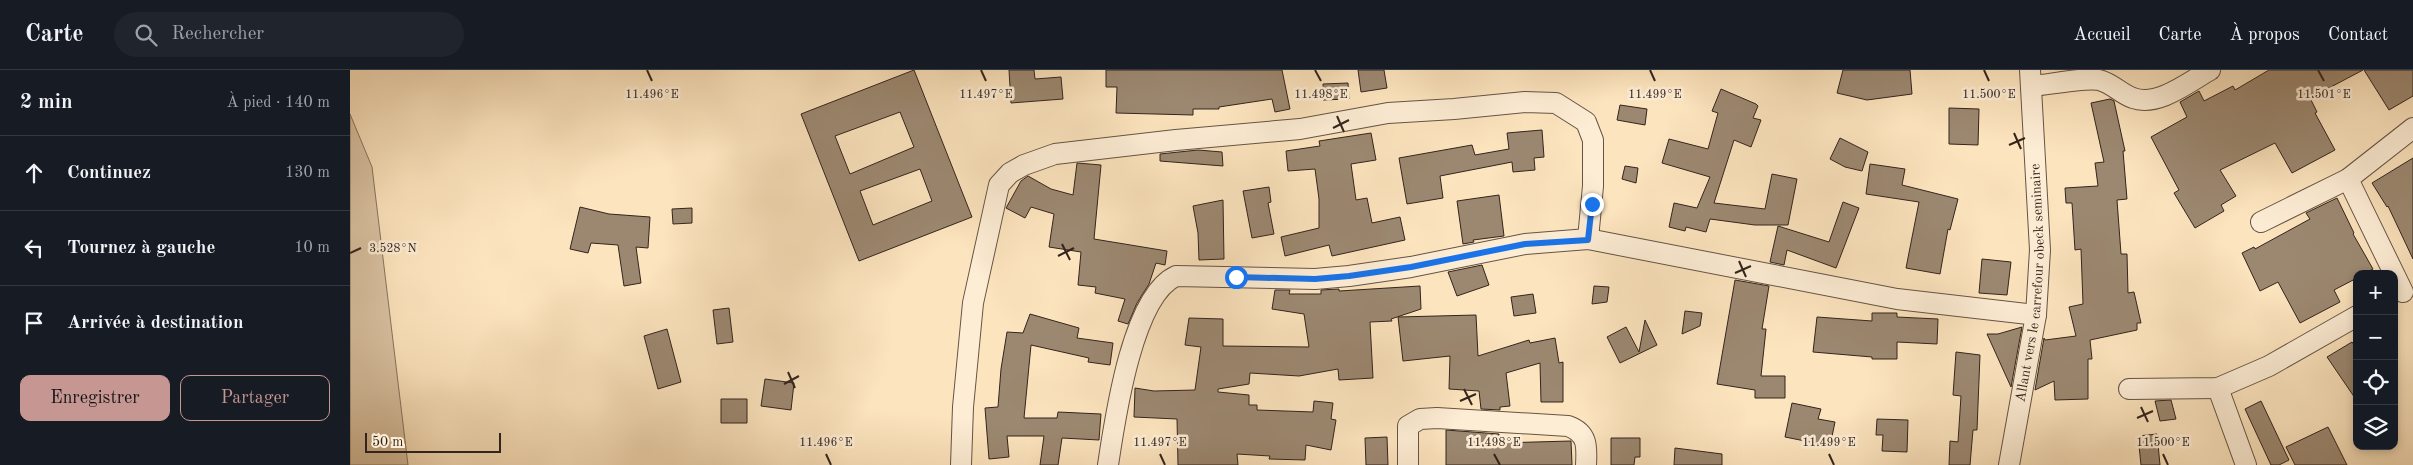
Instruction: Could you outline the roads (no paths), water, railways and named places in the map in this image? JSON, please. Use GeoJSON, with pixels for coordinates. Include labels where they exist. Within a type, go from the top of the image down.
{"type":"FeatureCollection","features":[{"type":"Feature","properties":{"kind":"street"},"geometry":{"type":"LineString","coordinates":[[2030,78],[2099,80],[2118,88],[2132,98],[2148,101],[2174,90],[2210,70]]}},
{"type":"Feature","properties":{"kind":"street","name":"Allant vers le carrefour obeck seminaire"},"geometry":{"type":"LineString","coordinates":[[2009,465],[2036,315],[2040,250],[2030,78]]}},
{"type":"Feature","properties":{"kind":"street"},"geometry":{"type":"LineString","coordinates":[[961,465],[963,408],[973,303],[999,185],[1010,173],[1024,165],[1055,154],[1176,140],[1300,129],[1388,113],[1526,102],[1556,104],[1586,122],[1593,140],[1593,186],[1588,240]]}},
{"type":"Feature","properties":{"kind":"street"},"geometry":{"type":"LineString","coordinates":[[2261,222],[2348,179],[2413,128]]}},
{"type":"Feature","properties":{"kind":"street"},"geometry":{"type":"LineString","coordinates":[[2348,179],[2404,291]]}},
{"type":"Feature","properties":{"kind":"street"},"geometry":{"type":"LineString","coordinates":[[1108,465],[1122,376],[1148,306],[1165,281],[1176,276],[1315,279],[1411,267],[1525,244],[1588,240],[1896,299],[2036,315]]}},
{"type":"Feature","properties":{"kind":"street"},"geometry":{"type":"LineString","coordinates":[[2129,389],[2218,388],[2269,366],[2353,318]]}},
{"type":"Feature","properties":{"kind":"street"},"geometry":{"type":"LineString","coordinates":[[2218,388],[2246,465]]}},
{"type":"Feature","properties":{"kind":"street"},"geometry":{"type":"LineString","coordinates":[[1408,465],[1408,426],[1420,419],[1437,418],[1568,426],[1578,430],[1584,436],[1587,447],[1586,465]]}}]}
